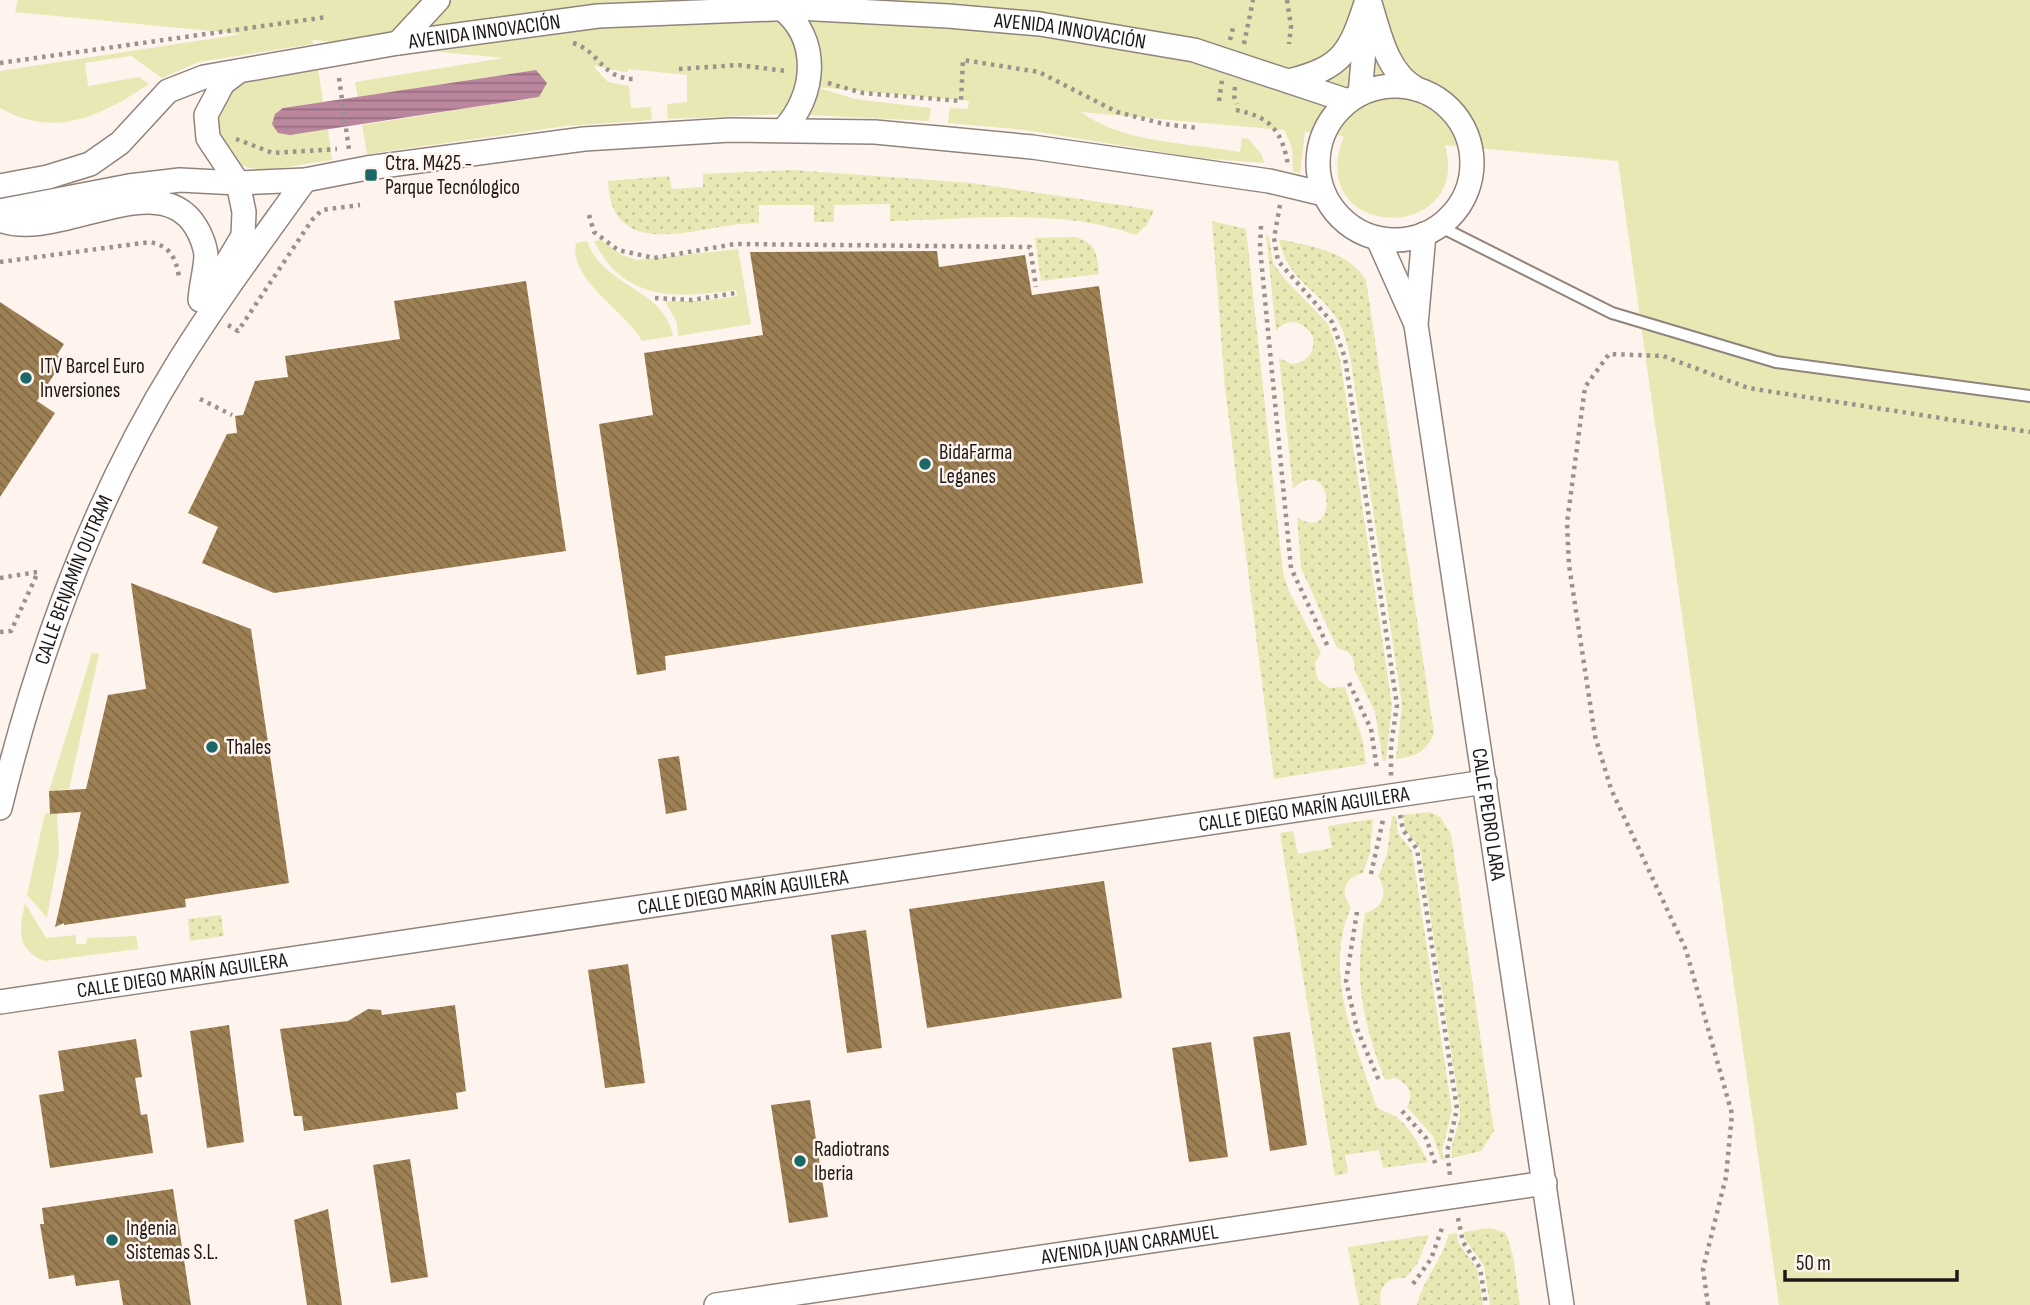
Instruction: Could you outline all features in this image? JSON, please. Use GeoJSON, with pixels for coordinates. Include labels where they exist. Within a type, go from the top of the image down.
{"type":"FeatureCollection","features":[{"type":"Feature","properties":{"kind":"street"},"geometry":{"type":"LineString","coordinates":[[398,43],[438,0]]}},
{"type":"Feature","properties":{"kind":"street"},"geometry":{"type":"LineString","coordinates":[[570,0],[598,16]]}},
{"type":"Feature","properties":{"kind":"street"},"geometry":{"type":"LineString","coordinates":[[1289,81],[1321,73],[1339,59],[1356,33],[1368,0]]}},
{"type":"Feature","properties":{"kind":"street"},"geometry":{"type":"LineString","coordinates":[[1368,0],[1397,75],[1446,106],[1464,130],[1471,152],[1471,175],[1467,190],[1456,210],[1432,230],[1402,240],[1378,239],[1355,230],[1337,214],[1324,194],[1318,177],[1320,143],[1336,113],[1354,98],[1389,86],[1420,90]]}},
{"type":"Feature","properties":{"kind":"street"},"geometry":{"type":"LineString","coordinates":[[1354,98],[1368,0]]}},
{"type":"Feature","properties":{"kind":"street"},"geometry":{"type":"LineString","coordinates":[[781,8],[802,28],[808,47],[808,65],[799,114],[783,130]]}},
{"type":"Feature","properties":{"kind":"street","name":"AVENIDA INNOVACIÓN"},"geometry":{"type":"LineString","coordinates":[[0,186],[48,177],[90,164],[120,143],[169,91],[204,77],[398,43],[598,16],[781,8],[896,12],[1040,24],[1194,50],[1289,81],[1354,98]]}},
{"type":"Feature","properties":{"kind":"street"},"geometry":{"type":"LineString","coordinates":[[238,183],[208,138],[206,115],[213,97],[223,83],[243,69]]}},
{"type":"Feature","properties":{"kind":"street"},"geometry":{"type":"LineString","coordinates":[[0,211],[129,186],[180,180],[238,183],[305,180],[367,168],[584,139],[659,133],[783,130],[875,132],[1032,147],[1284,185],[1324,194]]}},
{"type":"Feature","properties":{"kind":"street","name":"CALLE BENJAMÍN OUTRAM"},"geometry":{"type":"LineString","coordinates":[[0,808],[18,736],[68,583],[120,468],[177,364],[305,180]]}},
{"type":"Feature","properties":{"kind":"street","name":"CALLE BENJAMÍN OUTRAM"},"geometry":{"type":"LineString","coordinates":[[177,364],[199,307],[243,236],[244,212],[238,183]]}},
{"type":"Feature","properties":{"kind":"street"},"geometry":{"type":"LineString","coordinates":[[0,220],[28,225],[145,201],[168,204],[189,217],[200,234],[206,255],[199,307]]}},
{"type":"Feature","properties":{"kind":"street","name":"CALLE PEDRO LARA"},"geometry":{"type":"LineString","coordinates":[[1416,325],[1432,230]]}},
{"type":"Feature","properties":{"kind":"street","name":"CALLE PEDRO LARA"},"geometry":{"type":"LineString","coordinates":[[1378,239],[1416,325],[1562,1305]]}},
{"type":"Feature","properties":{"kind":"street","name":"CALLE DIEGO MARÍN AGUILERA"},"geometry":{"type":"LineString","coordinates":[[0,1002],[1394,793],[1485,782]]}},
{"type":"Feature","properties":{"kind":"street","name":"AVENIDA JUAN CARAMUEL"},"geometry":{"type":"LineString","coordinates":[[716,1305],[1545,1183]]}},
{"type":"Feature","properties":{"kind":"lane"},"geometry":{"type":"LineString","coordinates":[[1432,230],[1612,313],[1776,362],[2030,396]]}},
{"type":"Feature","properties":{"kind":"path"},"geometry":{"type":"LineString","coordinates":[[1287,0],[1291,26],[1289,44]]}},
{"type":"Feature","properties":{"kind":"path"},"geometry":{"type":"LineString","coordinates":[[0,63],[327,17]]}},
{"type":"Feature","properties":{"kind":"path"},"geometry":{"type":"LineString","coordinates":[[562,45],[575,43],[616,77],[635,79]]}},
{"type":"Feature","properties":{"kind":"path"},"geometry":{"type":"LineString","coordinates":[[924,99],[961,101],[963,60],[974,61],[1039,72],[1117,111],[1164,124],[1198,128]]}},
{"type":"Feature","properties":{"kind":"path"},"geometry":{"type":"LineString","coordinates":[[208,138],[227,135],[273,153],[348,148],[338,78],[351,76]]}},
{"type":"Feature","properties":{"kind":"path"},"geometry":{"type":"LineString","coordinates":[[1236,110],[1263,118],[1284,141],[1288,166],[1274,238],[1278,261],[1286,274],[1332,322],[1345,358],[1397,705],[1390,767],[1403,830],[1417,849],[1457,1109],[1457,1120],[1447,1152],[1462,1242],[1480,1268],[1486,1305]]}},
{"type":"Feature","properties":{"kind":"path"},"geometry":{"type":"LineString","coordinates":[[238,331],[312,220],[322,210],[360,205]]}},
{"type":"Feature","properties":{"kind":"path"},"geometry":{"type":"LineString","coordinates":[[590,215],[594,232],[618,250],[654,258],[735,244],[1030,247],[1036,287]]}},
{"type":"Feature","properties":{"kind":"path"},"geometry":{"type":"LineString","coordinates":[[1261,226],[1260,248],[1294,580],[1329,649]]}},
{"type":"Feature","properties":{"kind":"path"},"geometry":{"type":"LineString","coordinates":[[0,262],[150,242],[162,245],[172,253],[180,281]]}},
{"type":"Feature","properties":{"kind":"path"},"geometry":{"type":"LineString","coordinates":[[656,298],[692,300],[734,293]]}},
{"type":"Feature","properties":{"kind":"path"},"geometry":{"type":"LineString","coordinates":[[1708,1305],[1703,1269],[1726,1177],[1732,1114],[1686,950],[1611,789],[1595,736],[1568,554],[1567,523],[1585,387],[1609,354],[1663,356],[1748,388],[2030,432]]}},
{"type":"Feature","properties":{"kind":"path"},"geometry":{"type":"LineString","coordinates":[[200,399],[232,415]]}},
{"type":"Feature","properties":{"kind":"path"},"geometry":{"type":"LineString","coordinates":[[0,578],[38,572],[12,631],[0,632]]}},
{"type":"Feature","properties":{"kind":"path"},"geometry":{"type":"LineString","coordinates":[[1349,683],[1371,729],[1377,769]]}},
{"type":"Feature","properties":{"kind":"path"},"geometry":{"type":"LineString","coordinates":[[1371,874],[1384,814]]}},
{"type":"Feature","properties":{"kind":"path"},"geometry":{"type":"LineString","coordinates":[[1357,912],[1346,981],[1357,1029],[1380,1083]]}},
{"type":"Feature","properties":{"kind":"path"},"geometry":{"type":"LineString","coordinates":[[1402,1111],[1426,1138],[1437,1168]]}},
{"type":"Feature","properties":{"kind":"path"},"geometry":{"type":"LineString","coordinates":[[1413,1284],[1431,1259],[1442,1228]]}},
{"type":"Feature","properties":{"kind":"green space"},"geometry":{"type":"Polygon","coordinates":[[[18,0],[2030,0],[2030,1305],[1779,1305],[1618,161],[1445,145],[1447,178],[1435,201],[1414,214],[1389,218],[1365,212],[1346,196],[1337,171],[1344,136],[1305,132],[1300,173],[1293,172],[1292,148],[1284,130],[1081,112],[1116,130],[1157,140],[1240,152],[1242,138],[1249,139],[1262,155],[1264,163],[1199,158],[1025,130],[948,123],[950,108],[968,109],[969,101],[816,87],[855,99],[931,108],[929,121],[788,114],[668,119],[667,104],[687,102],[687,75],[628,69],[628,72],[624,72],[593,66],[608,82],[629,86],[631,108],[651,107],[652,120],[566,126],[367,154],[362,125],[539,97],[536,70],[358,97],[355,82],[504,58],[313,40],[313,44],[199,62],[162,78],[131,56],[85,63],[88,86],[139,77],[149,84],[96,114],[78,120],[40,122],[0,108],[0,71],[242,34],[15,12],[18,0]]]}},
{"type":"Feature","properties":{"kind":"green space"},"geometry":{"type":"Polygon","coordinates":[[[318,68],[323,102],[283,108],[290,135],[328,129],[332,160],[258,169],[243,165],[231,157],[220,131],[220,116],[224,102],[232,90],[244,81],[260,76],[318,68]]]}},
{"type":"Feature","properties":{"kind":"green space"},"geometry":{"type":"Polygon","coordinates":[[[793,170],[972,183],[1154,210],[1147,225],[1136,235],[1107,226],[1046,218],[890,221],[890,204],[834,205],[834,222],[814,222],[814,205],[759,205],[759,223],[664,234],[643,232],[625,224],[613,208],[608,181],[669,176],[672,189],[703,187],[703,174],[793,170]]]}},
{"type":"Feature","properties":{"kind":"green space"},"geometry":{"type":"Polygon","coordinates":[[[1212,221],[1246,229],[1283,573],[1289,591],[1321,653],[1315,662],[1317,678],[1329,688],[1345,687],[1363,741],[1366,764],[1274,779],[1225,388],[1212,221]]]}},
{"type":"Feature","properties":{"kind":"green space"},"geometry":{"type":"Polygon","coordinates":[[[1266,235],[1269,236],[1273,263],[1328,324],[1340,359],[1392,705],[1386,761],[1383,761],[1375,712],[1355,671],[1353,658],[1348,652],[1337,648],[1301,568],[1297,517],[1311,523],[1320,520],[1325,511],[1326,500],[1324,489],[1317,481],[1307,480],[1293,489],[1279,358],[1291,364],[1306,359],[1313,348],[1313,337],[1306,328],[1291,322],[1276,331],[1266,235]]]}},
{"type":"Feature","properties":{"kind":"green space"},"geometry":{"type":"Polygon","coordinates":[[[1074,237],[1091,245],[1099,274],[1041,281],[1035,238],[1074,237]]]}},
{"type":"Feature","properties":{"kind":"green space"},"geometry":{"type":"Polygon","coordinates":[[[1279,239],[1339,256],[1358,270],[1366,280],[1434,733],[1424,749],[1409,757],[1396,759],[1402,705],[1348,347],[1337,319],[1296,275],[1283,254],[1279,239]]]}},
{"type":"Feature","properties":{"kind":"green space"},"geometry":{"type":"Polygon","coordinates":[[[601,240],[622,255],[637,260],[738,249],[751,324],[678,336],[677,323],[665,301],[701,301],[737,296],[736,290],[674,294],[637,286],[621,276],[607,261],[594,241],[601,240]]]}},
{"type":"Feature","properties":{"kind":"green space"},"geometry":{"type":"Polygon","coordinates":[[[587,241],[606,268],[658,307],[673,336],[642,341],[635,330],[589,283],[576,257],[576,243],[587,241]]]}},
{"type":"Feature","properties":{"kind":"green space"},"geometry":{"type":"Polygon","coordinates":[[[92,653],[99,654],[69,789],[49,791],[92,653]]]}},
{"type":"Feature","properties":{"kind":"green space"},"geometry":{"type":"Polygon","coordinates":[[[1430,812],[1440,817],[1451,834],[1494,1131],[1481,1151],[1452,1158],[1460,1109],[1420,848],[1405,829],[1403,815],[1430,812]]]}},
{"type":"Feature","properties":{"kind":"green space"},"geometry":{"type":"Polygon","coordinates":[[[45,813],[57,813],[59,852],[47,918],[27,895],[45,813]]]}},
{"type":"Feature","properties":{"kind":"green space"},"geometry":{"type":"Polygon","coordinates":[[[1392,816],[1396,816],[1398,833],[1412,851],[1452,1110],[1442,1151],[1445,1159],[1441,1160],[1433,1136],[1407,1107],[1410,1093],[1407,1086],[1395,1078],[1385,1080],[1370,1036],[1362,998],[1360,959],[1365,913],[1376,908],[1382,899],[1383,889],[1378,877],[1387,854],[1392,816]]]}},
{"type":"Feature","properties":{"kind":"green space"},"geometry":{"type":"Polygon","coordinates":[[[1373,819],[1370,852],[1363,873],[1348,882],[1345,891],[1351,907],[1343,932],[1340,957],[1345,1008],[1376,1106],[1395,1116],[1405,1126],[1428,1162],[1383,1168],[1379,1150],[1345,1155],[1348,1173],[1335,1176],[1280,833],[1293,831],[1298,854],[1332,848],[1328,826],[1373,819]]]}},
{"type":"Feature","properties":{"kind":"green space"},"geometry":{"type":"Polygon","coordinates":[[[25,903],[46,938],[76,935],[76,944],[86,944],[87,938],[136,936],[138,949],[45,961],[24,945],[21,930],[25,903]]]}},
{"type":"Feature","properties":{"kind":"green space"},"geometry":{"type":"Polygon","coordinates":[[[221,915],[224,936],[190,941],[188,919],[221,915]]]}},
{"type":"Feature","properties":{"kind":"green space"},"geometry":{"type":"Polygon","coordinates":[[[1490,1228],[1506,1233],[1513,1256],[1520,1305],[1490,1305],[1484,1266],[1465,1239],[1464,1232],[1490,1228]]]}},
{"type":"Feature","properties":{"kind":"green space"},"geometry":{"type":"Polygon","coordinates":[[[1457,1233],[1458,1242],[1477,1269],[1483,1305],[1417,1305],[1449,1234],[1457,1233]]]}},
{"type":"Feature","properties":{"kind":"green space"},"geometry":{"type":"Polygon","coordinates":[[[1429,1235],[1417,1264],[1405,1278],[1389,1281],[1382,1288],[1381,1305],[1359,1305],[1348,1247],[1429,1235]]]}},
{"type":"Feature","properties":{"kind":"shaded area"},"geometry":{"type":"Polygon","coordinates":[[[536,70],[547,83],[539,97],[290,135],[278,133],[272,124],[275,114],[283,108],[536,70]]]}},
{"type":"Feature","properties":{"kind":"building","name":"BidaFarma Leganes"},"geometry":{"type":"Polygon","coordinates":[[[937,251],[939,267],[1025,255],[1032,295],[1099,286],[1143,583],[665,656],[666,670],[637,675],[599,424],[653,415],[644,353],[763,335],[750,252],[937,251]]]}},
{"type":"Feature","properties":{"kind":"building"},"geometry":{"type":"Polygon","coordinates":[[[526,281],[566,551],[274,593],[202,563],[218,527],[188,513],[227,434],[237,433],[235,416],[243,415],[255,381],[288,377],[285,356],[400,339],[394,301],[526,281]]]}},
{"type":"Feature","properties":{"kind":"building"},"geometry":{"type":"Polygon","coordinates":[[[0,302],[64,344],[57,355],[64,359],[37,401],[55,413],[0,497],[0,302]]]}},
{"type":"Feature","properties":{"kind":"building"},"geometry":{"type":"Polygon","coordinates":[[[131,583],[251,629],[289,883],[185,899],[186,907],[64,923],[55,927],[81,812],[50,814],[49,791],[86,789],[108,695],[146,689],[131,583]]]}},
{"type":"Feature","properties":{"kind":"building"},"geometry":{"type":"Polygon","coordinates":[[[679,756],[687,810],[666,814],[658,759],[679,756]]]}},
{"type":"Feature","properties":{"kind":"building"},"geometry":{"type":"Polygon","coordinates":[[[1104,881],[1122,998],[927,1028],[909,909],[1104,881]]]}},
{"type":"Feature","properties":{"kind":"building"},"geometry":{"type":"Polygon","coordinates":[[[866,930],[882,1048],[847,1053],[831,935],[866,930]]]}},
{"type":"Feature","properties":{"kind":"building"},"geometry":{"type":"Polygon","coordinates":[[[628,964],[645,1083],[605,1088],[588,970],[628,964]]]}},
{"type":"Feature","properties":{"kind":"building"},"geometry":{"type":"Polygon","coordinates":[[[455,1005],[466,1091],[456,1093],[458,1109],[304,1131],[302,1116],[294,1116],[280,1029],[348,1021],[368,1009],[381,1010],[382,1015],[455,1005]]]}},
{"type":"Feature","properties":{"kind":"building"},"geometry":{"type":"Polygon","coordinates":[[[229,1025],[244,1142],[207,1148],[190,1031],[229,1025]]]}},
{"type":"Feature","properties":{"kind":"building"},"geometry":{"type":"Polygon","coordinates":[[[1290,1032],[1307,1145],[1270,1151],[1253,1037],[1290,1032]]]}},
{"type":"Feature","properties":{"kind":"building"},"geometry":{"type":"Polygon","coordinates":[[[136,1039],[142,1077],[135,1078],[141,1115],[147,1114],[153,1153],[50,1168],[39,1095],[64,1091],[58,1051],[136,1039]]]}},
{"type":"Feature","properties":{"kind":"building"},"geometry":{"type":"Polygon","coordinates":[[[1211,1042],[1228,1157],[1189,1162],[1172,1048],[1211,1042]]]}},
{"type":"Feature","properties":{"kind":"building","name":"Radiotrans Iberia"},"geometry":{"type":"Polygon","coordinates":[[[810,1100],[828,1217],[789,1223],[771,1105],[810,1100]]]}},
{"type":"Feature","properties":{"kind":"building"},"geometry":{"type":"Polygon","coordinates":[[[410,1159],[428,1277],[391,1283],[373,1165],[410,1159]]]}},
{"type":"Feature","properties":{"kind":"building","name":"Ingenia Sistemas S.L."},"geometry":{"type":"Polygon","coordinates":[[[173,1189],[191,1305],[123,1305],[119,1280],[76,1286],[74,1275],[49,1279],[40,1224],[44,1224],[42,1208],[173,1189]]]}},
{"type":"Feature","properties":{"kind":"building"},"geometry":{"type":"Polygon","coordinates":[[[328,1209],[342,1305],[307,1305],[294,1220],[328,1209]]]}},
{"type":"Feature","properties":{"kind":"place","name":"Ctra. M425 - Parque Tecnólogico"},"geometry":{"type":"Point","coordinates":[371,175]}},
{"type":"Feature","properties":{"kind":"place","name":"ITV Barcel Euro Inversiones"},"geometry":{"type":"Point","coordinates":[26,378]}},
{"type":"Feature","properties":{"kind":"place","name":"BidaFarma Leganes"},"geometry":{"type":"Point","coordinates":[925,464]}},
{"type":"Feature","properties":{"kind":"place","name":"Thales"},"geometry":{"type":"Point","coordinates":[212,747]}},
{"type":"Feature","properties":{"kind":"place","name":"Radiotrans Iberia"},"geometry":{"type":"Point","coordinates":[800,1161]}},
{"type":"Feature","properties":{"kind":"place","name":"Ingenia Sistemas S.L."},"geometry":{"type":"Point","coordinates":[112,1240]}}]}
